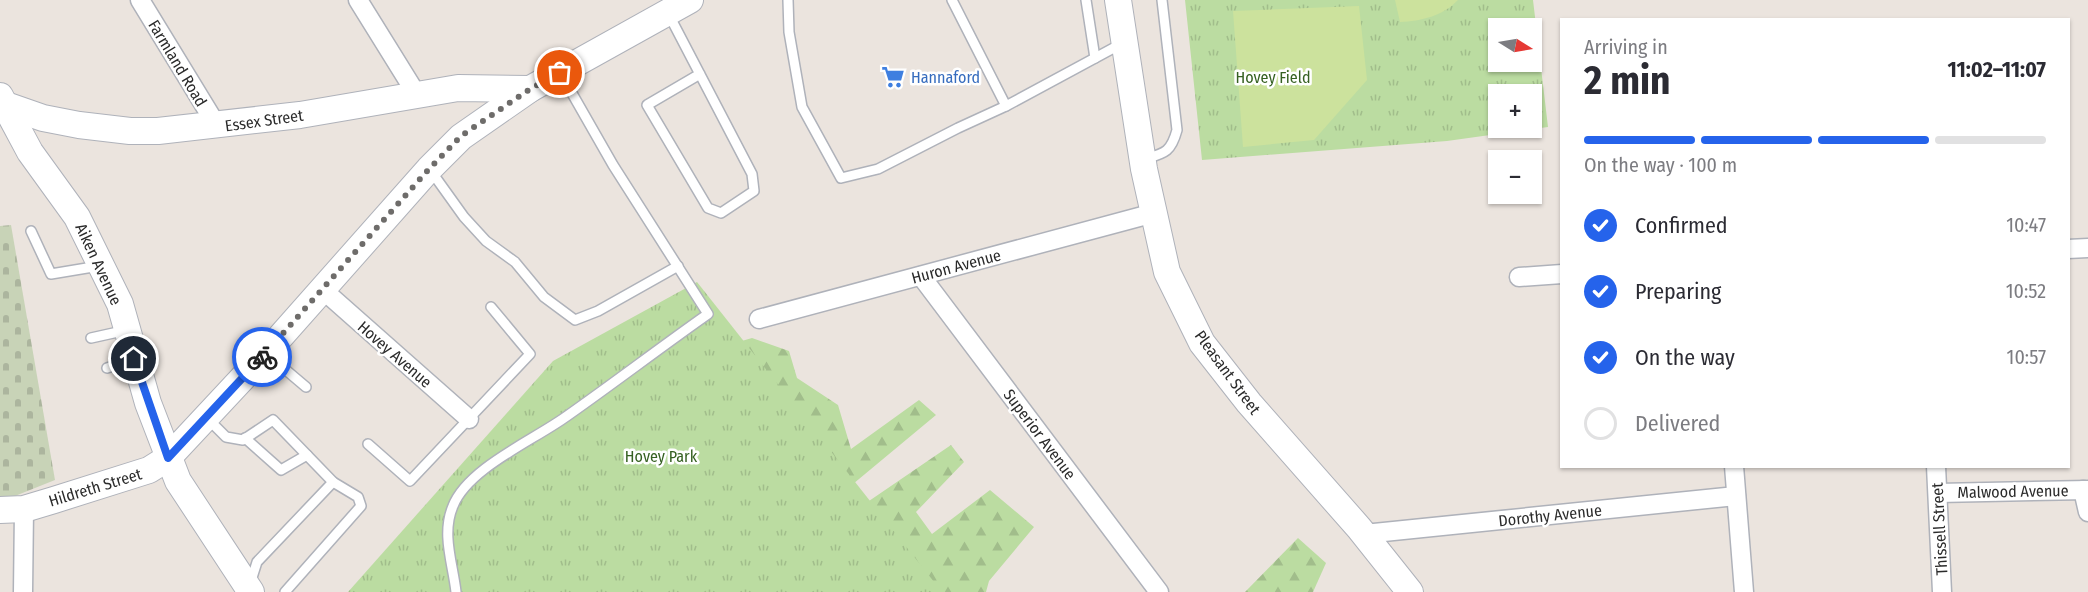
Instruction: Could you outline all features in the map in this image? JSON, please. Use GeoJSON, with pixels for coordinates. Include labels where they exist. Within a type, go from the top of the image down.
{"type":"FeatureCollection","features":[{"type":"Feature","properties":{"kind":"street","name":"Farmland Road"},"geometry":{"type":"LineString","coordinates":[[140,0],[217,126]]}},
{"type":"Feature","properties":{"kind":"street"},"geometry":{"type":"LineString","coordinates":[[358,0],[417,95]]}},
{"type":"Feature","properties":{"kind":"street","name":"Pleasant Street"},"geometry":{"type":"LineString","coordinates":[[1118,0],[1142,160],[1167,272],[1202,343],[1249,403],[1364,534],[1410,592]]}},
{"type":"Feature","properties":{"kind":"street","name":"Hildreth Street"},"geometry":{"type":"LineString","coordinates":[[12,509],[149,470],[168,458],[266,353],[461,136],[530,89],[674,6]]}},
{"type":"Feature","properties":{"kind":"street","name":"Essex Street"},"geometry":{"type":"LineString","coordinates":[[2,102],[43,118],[106,129],[158,131],[300,115],[458,88],[530,89]]}},
{"type":"Feature","properties":{"kind":"street","name":"Aiken Avenue"},"geometry":{"type":"LineString","coordinates":[[2,102],[30,152],[77,217],[120,304],[134,359],[168,458],[180,484],[249,591]]}},
{"type":"Feature","properties":{"kind":"street","name":"Huron Avenue"},"geometry":{"type":"LineString","coordinates":[[759,319],[1154,213]]}},
{"type":"Feature","properties":{"kind":"street"},"geometry":{"type":"LineString","coordinates":[[2070,249],[2088,248]]}},
{"type":"Feature","properties":{"kind":"street"},"geometry":{"type":"LineString","coordinates":[[1519,277],[1560,274]]}},
{"type":"Feature","properties":{"kind":"street","name":"Superior Avenue"},"geometry":{"type":"LineString","coordinates":[[921,276],[1159,592]]}},
{"type":"Feature","properties":{"kind":"street","name":"Hovey Avenue"},"geometry":{"type":"LineString","coordinates":[[322,289],[469,419]]}},
{"type":"Feature","properties":{"kind":"street"},"geometry":{"type":"LineString","coordinates":[[1734,468],[1744,592]]}},
{"type":"Feature","properties":{"kind":"street","name":"Thissell Street"},"geometry":{"type":"LineString","coordinates":[[1936,468],[1942,592]]}},
{"type":"Feature","properties":{"kind":"street"},"geometry":{"type":"LineString","coordinates":[[2086,490],[2088,512]]}},
{"type":"Feature","properties":{"kind":"street","name":"Malwood Avenue"},"geometry":{"type":"LineString","coordinates":[[1938,493],[2086,490]]}},
{"type":"Feature","properties":{"kind":"street","name":"Dorothy Avenue"},"geometry":{"type":"LineString","coordinates":[[1364,534],[1736,496]]}},
{"type":"Feature","properties":{"kind":"street"},"geometry":{"type":"LineString","coordinates":[[12,509],[23,592]]}},
{"type":"Feature","properties":{"kind":"lane"},"geometry":{"type":"LineString","coordinates":[[788,0],[789,32],[802,107],[841,178],[878,170],[1006,106],[1124,42]]}},
{"type":"Feature","properties":{"kind":"lane"},"geometry":{"type":"LineString","coordinates":[[951,0],[1006,106]]}},
{"type":"Feature","properties":{"kind":"lane"},"geometry":{"type":"LineString","coordinates":[[1086,0],[1095,58]]}},
{"type":"Feature","properties":{"kind":"lane"},"geometry":{"type":"LineString","coordinates":[[1142,160],[1165,153],[1173,143],[1177,130],[1162,0]]}},
{"type":"Feature","properties":{"kind":"lane"},"geometry":{"type":"LineString","coordinates":[[674,6],[700,74],[752,174],[754,191],[721,213],[708,208],[647,105],[700,74]]}},
{"type":"Feature","properties":{"kind":"lane"},"geometry":{"type":"LineString","coordinates":[[456,592],[454,574],[448,556],[448,524],[453,505],[464,488],[492,463],[566,417],[708,314],[613,165],[560,73]]}},
{"type":"Feature","properties":{"kind":"lane"},"geometry":{"type":"LineString","coordinates":[[429,169],[464,217],[486,241],[515,262],[544,297],[575,320],[598,311],[678,266]]}},
{"type":"Feature","properties":{"kind":"lane"},"geometry":{"type":"LineString","coordinates":[[31,231],[51,274],[101,266]]}},
{"type":"Feature","properties":{"kind":"lane"},"geometry":{"type":"LineString","coordinates":[[368,444],[410,481],[530,354],[490,307]]}},
{"type":"Feature","properties":{"kind":"lane"},"geometry":{"type":"LineString","coordinates":[[91,338],[127,330]]}},
{"type":"Feature","properties":{"kind":"lane"},"geometry":{"type":"LineString","coordinates":[[266,353],[306,387]]}},
{"type":"Feature","properties":{"kind":"lane"},"geometry":{"type":"LineString","coordinates":[[107,368],[134,359]]}},
{"type":"Feature","properties":{"kind":"lane"},"geometry":{"type":"LineString","coordinates":[[206,417],[225,437],[243,440],[273,420],[333,483],[358,497],[361,506],[285,592]]}},
{"type":"Feature","properties":{"kind":"lane"},"geometry":{"type":"LineString","coordinates":[[245,438],[281,470],[307,455]]}},
{"type":"Feature","properties":{"kind":"lane"},"geometry":{"type":"LineString","coordinates":[[249,591],[257,562],[333,483]]}},
{"type":"Feature","properties":{"kind":"green space","name":"Hovey Field"},"geometry":{"type":"Polygon","coordinates":[[[1185,0],[1533,0],[1535,18],[1488,18],[1488,72],[1542,72],[1548,127],[1542,128],[1542,84],[1488,84],[1488,135],[1447,141],[1202,160],[1185,0]]]}},
{"type":"Feature","properties":{"kind":"green space"},"geometry":{"type":"Polygon","coordinates":[[[1395,0],[1458,0],[1446,10],[1431,17],[1400,22],[1395,0]]]}},
{"type":"Feature","properties":{"kind":"green space"},"geometry":{"type":"Polygon","coordinates":[[[1359,6],[1367,80],[1314,140],[1243,147],[1233,11],[1359,6]]]}},
{"type":"Feature","properties":{"kind":"green space"},"geometry":{"type":"Polygon","coordinates":[[[11,225],[55,480],[15,496],[0,497],[0,226],[11,225]]]}},
{"type":"Feature","properties":{"kind":"green space","name":"Hovey Park"},"geometry":{"type":"Polygon","coordinates":[[[697,282],[942,592],[348,592],[553,361],[697,282]]]}},
{"type":"Feature","properties":{"kind":"green space"},"geometry":{"type":"Polygon","coordinates":[[[752,338],[789,351],[797,378],[838,405],[851,449],[919,400],[936,415],[853,484],[869,501],[951,445],[964,462],[916,512],[932,534],[990,490],[1034,527],[989,581],[986,592],[762,592],[711,350],[752,338]]]}},
{"type":"Feature","properties":{"kind":"green space"},"geometry":{"type":"Polygon","coordinates":[[[1298,538],[1326,563],[1313,592],[1245,592],[1298,538]]]}},
{"type":"Feature","properties":{"kind":"way so far"},"geometry":{"type":"LineString","coordinates":[[262,357],[461,136],[530,89],[560,73]]}},
{"type":"Feature","properties":{"kind":"place","name":"Hannaford"},"geometry":{"type":"Point","coordinates":[893,77]}},
{"type":"Feature","properties":{"kind":"route"},"geometry":{"type":"LineString","coordinates":[[134,359],[168,458],[262,357]]}}]}
